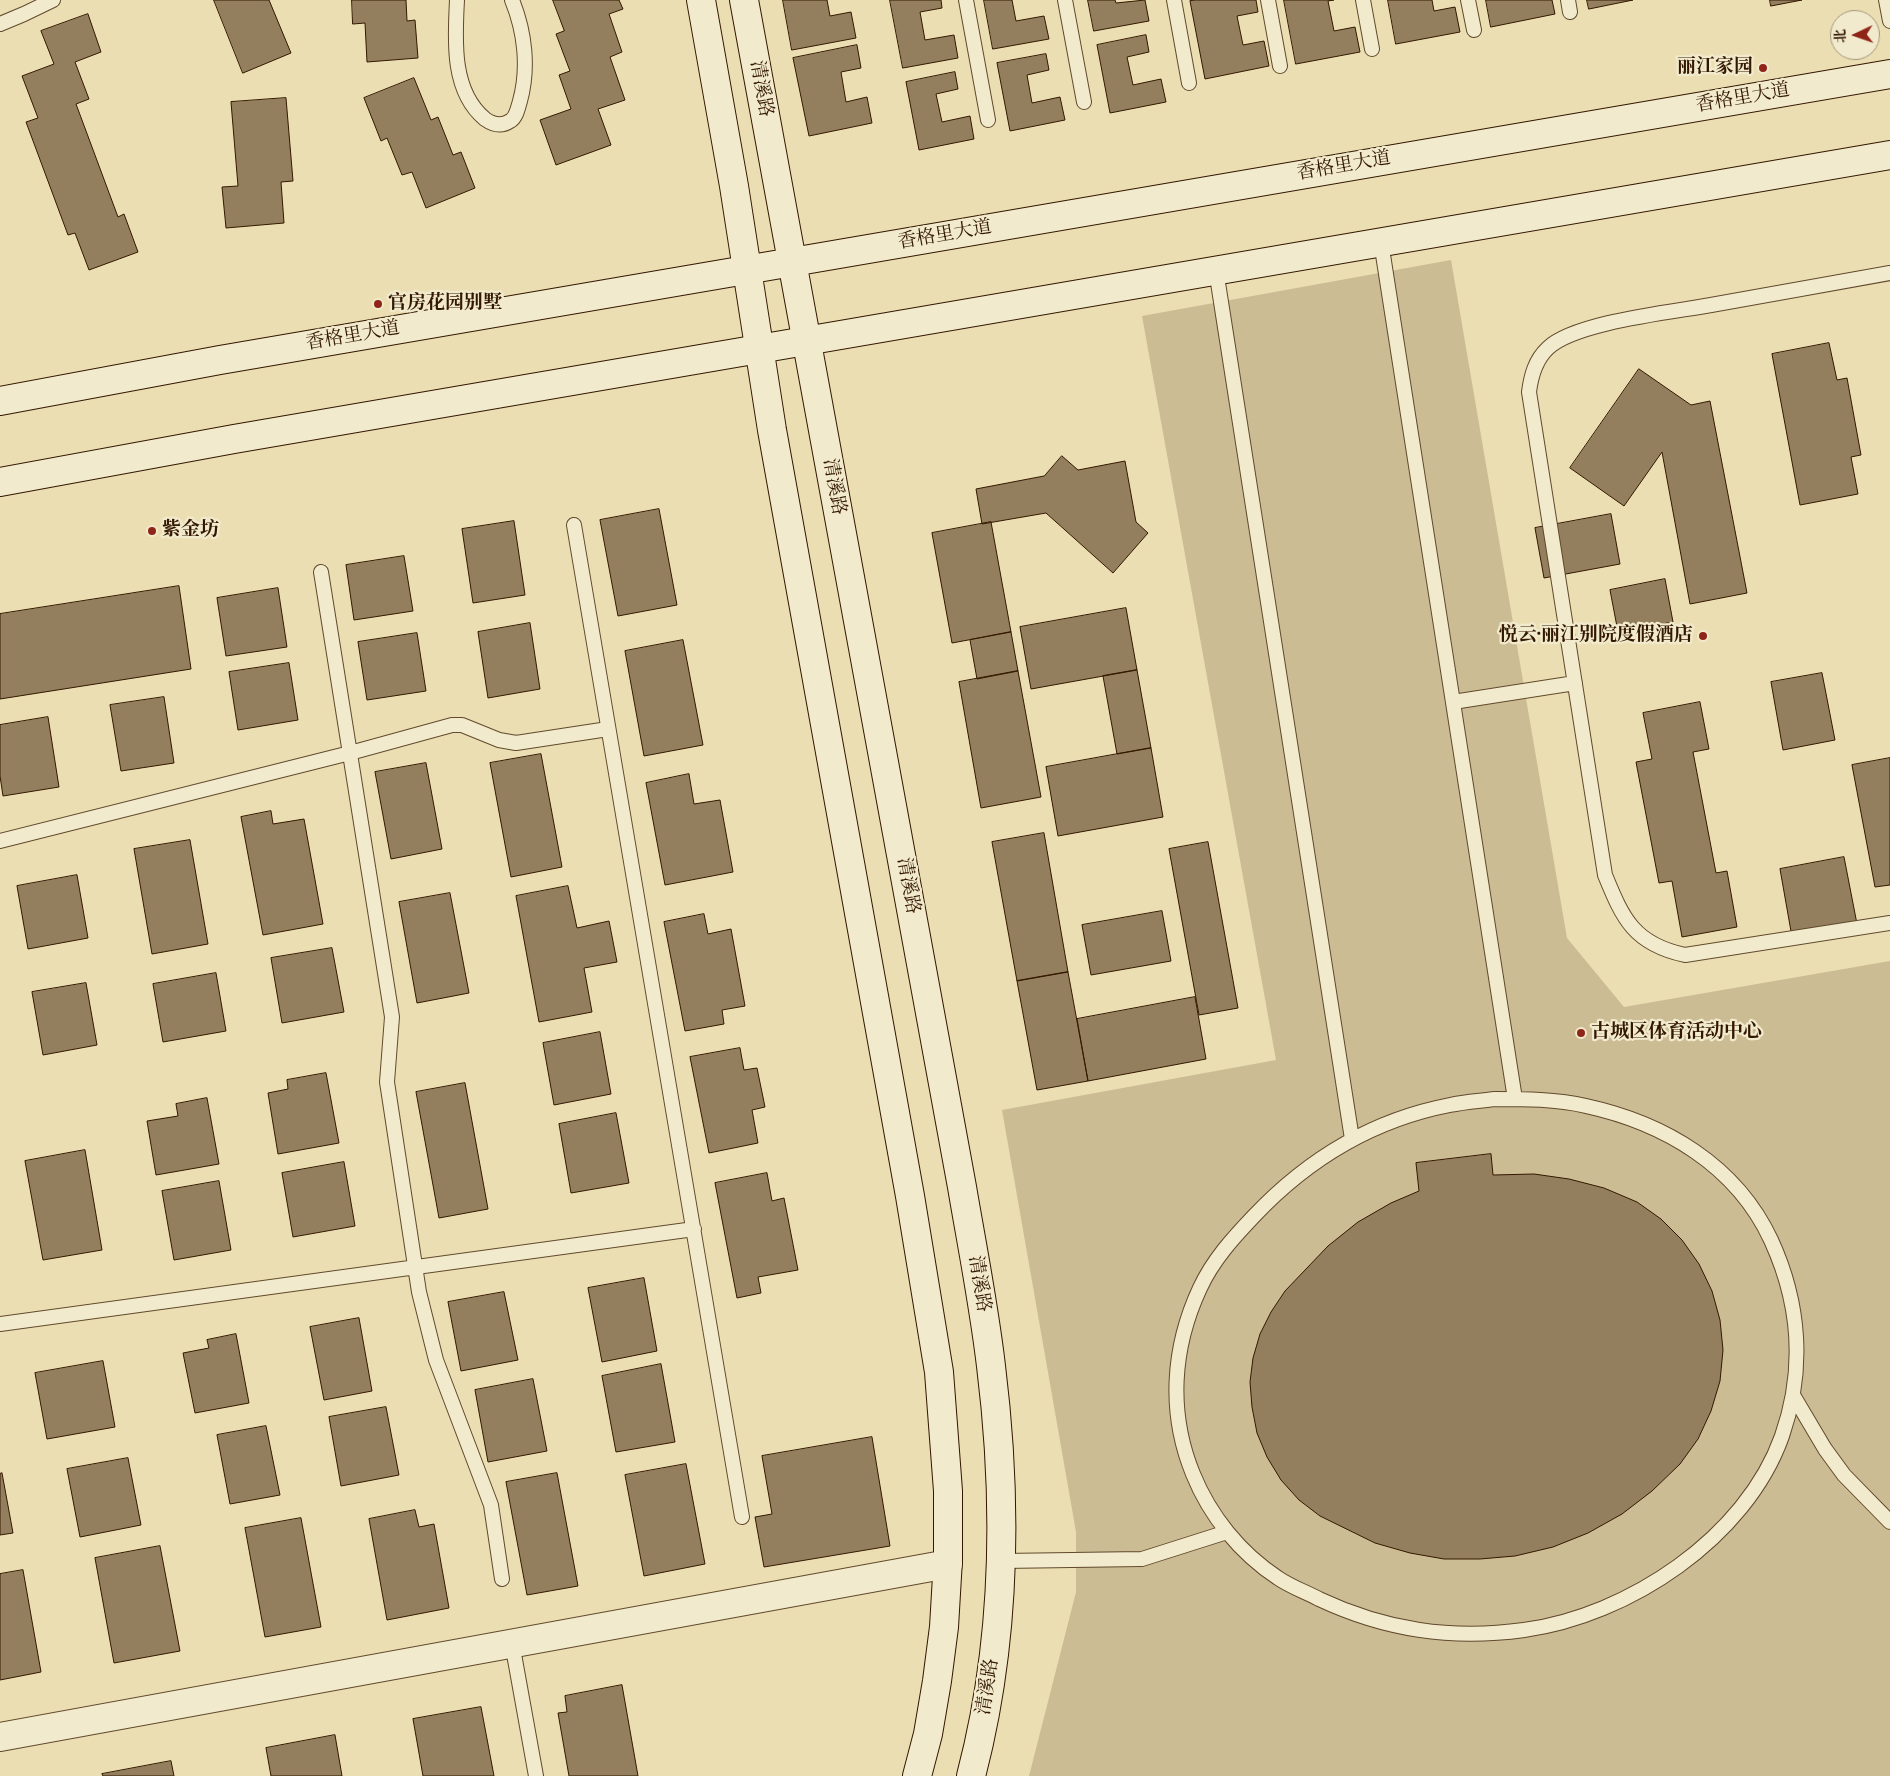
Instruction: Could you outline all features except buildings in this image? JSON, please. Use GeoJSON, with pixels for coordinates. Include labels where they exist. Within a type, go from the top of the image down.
{"type":"FeatureCollection","features":[{"type":"Feature","properties":{"kind":"street"},"geometry":{"type":"LineString","coordinates":[[701,0],[748,270],[772,430],[908,1186],[939,1372],[948,1491],[948,1564],[944,1627],[937,1681],[928,1734],[917,1776]]}},
{"type":"Feature","properties":{"kind":"street","name":"清溪路"},"geometry":{"type":"LineString","coordinates":[[744,0],[962,1187],[988,1346],[998,1427],[1002,1560],[997,1632],[989,1688],[979,1745],[971,1776]]}},
{"type":"Feature","properties":{"kind":"street","name":"香格里大道"},"geometry":{"type":"LineString","coordinates":[[0,401],[230,358],[1890,74]]}},
{"type":"Feature","properties":{"kind":"street"},"geometry":{"type":"LineString","coordinates":[[0,482],[244,437],[1890,155]]}},
{"type":"Feature","properties":{"kind":"street"},"geometry":{"type":"LineString","coordinates":[[0,1736],[948,1564]]}},
{"type":"Feature","properties":{"kind":"lane"},"geometry":{"type":"LineString","coordinates":[[0,24],[53,0]]}},
{"type":"Feature","properties":{"kind":"lane"},"geometry":{"type":"LineString","coordinates":[[457,0],[457,67],[464,90],[482,116],[491,124],[501,125],[511,121],[517,112],[526,70],[524,41],[512,0]]}},
{"type":"Feature","properties":{"kind":"lane"},"geometry":{"type":"LineString","coordinates":[[966,0],[988,120]]}},
{"type":"Feature","properties":{"kind":"lane"},"geometry":{"type":"LineString","coordinates":[[1066,0],[1084,102]]}},
{"type":"Feature","properties":{"kind":"lane"},"geometry":{"type":"LineString","coordinates":[[1174,0],[1189,83]]}},
{"type":"Feature","properties":{"kind":"lane"},"geometry":{"type":"LineString","coordinates":[[1268,0],[1280,66]]}},
{"type":"Feature","properties":{"kind":"lane"},"geometry":{"type":"LineString","coordinates":[[1363,0],[1372,49]]}},
{"type":"Feature","properties":{"kind":"lane"},"geometry":{"type":"LineString","coordinates":[[1468,0],[1474,30]]}},
{"type":"Feature","properties":{"kind":"lane"},"geometry":{"type":"LineString","coordinates":[[1886,0],[1890,21]]}},
{"type":"Feature","properties":{"kind":"lane"},"geometry":{"type":"LineString","coordinates":[[1381,242],[1515,1100]]}},
{"type":"Feature","properties":{"kind":"lane"},"geometry":{"type":"LineString","coordinates":[[1216,270],[1352,1139]]}},
{"type":"Feature","properties":{"kind":"lane"},"geometry":{"type":"LineString","coordinates":[[1890,274],[1608,323],[1563,338],[1548,348],[1537,362],[1531,376],[1529,392],[1605,874],[1619,909],[1628,924],[1640,936],[1654,945],[1669,952],[1685,955],[1890,924]]}},
{"type":"Feature","properties":{"kind":"lane"},"geometry":{"type":"LineString","coordinates":[[574,525],[742,1517]]}},
{"type":"Feature","properties":{"kind":"lane"},"geometry":{"type":"LineString","coordinates":[[321,572],[392,1017],[387,1082],[419,1292],[436,1360],[491,1505],[502,1579]]}},
{"type":"Feature","properties":{"kind":"lane"},"geometry":{"type":"LineString","coordinates":[[1453,702],[1575,683]]}},
{"type":"Feature","properties":{"kind":"lane"},"geometry":{"type":"LineString","coordinates":[[0,842],[350,754],[452,725],[462,725],[499,740],[516,743],[608,729]]}},
{"type":"Feature","properties":{"kind":"lane"},"geometry":{"type":"LineString","coordinates":[[1495,1100],[1515,1100],[1540,1100],[1584,1105],[1646,1125],[1672,1136],[1709,1161],[1739,1191],[1764,1226],[1785,1274],[1793,1307],[1798,1350],[1793,1395],[1781,1438],[1762,1478],[1736,1513],[1701,1548],[1662,1577],[1620,1601],[1575,1619],[1527,1630],[1483,1634],[1438,1633],[1393,1626],[1349,1613],[1280,1580],[1248,1554],[1221,1525],[1200,1492],[1186,1455],[1178,1416],[1176,1380],[1179,1352],[1191,1308],[1206,1274],[1227,1244],[1278,1190],[1316,1160],[1352,1139],[1403,1117],[1450,1105],[1495,1100]]}},
{"type":"Feature","properties":{"kind":"lane"},"geometry":{"type":"LineString","coordinates":[[0,1324],[694,1229]]}},
{"type":"Feature","properties":{"kind":"lane"},"geometry":{"type":"LineString","coordinates":[[1793,1395],[1824,1450],[1844,1476],[1890,1522]]}},
{"type":"Feature","properties":{"kind":"lane"},"geometry":{"type":"LineString","coordinates":[[1002,1560],[1142,1559],[1228,1532]]}},
{"type":"Feature","properties":{"kind":"lane"},"geometry":{"type":"LineString","coordinates":[[512,1644],[536,1776]]}},
{"type":"Feature","properties":{"kind":"shaded area","name":"古城区体育活动中心"},"geometry":{"type":"Polygon","coordinates":[[[1451,260],[1567,938],[1624,1007],[1890,961],[1890,1776],[1029,1776],[1076,1592],[1076,1532],[1002,1110],[1276,1060],[1142,316],[1451,260]]]}},
{"type":"Feature","properties":{"kind":"place","name":"丽江家园"},"geometry":{"type":"Point","coordinates":[1763,68]}},
{"type":"Feature","properties":{"kind":"place","name":"官房花园别墅"},"geometry":{"type":"Point","coordinates":[378,304]}},
{"type":"Feature","properties":{"kind":"place","name":"紫金坊"},"geometry":{"type":"Point","coordinates":[152,531]}},
{"type":"Feature","properties":{"kind":"place","name":"悦云·丽江别院度假酒店"},"geometry":{"type":"Point","coordinates":[1703,636]}},
{"type":"Feature","properties":{"kind":"place","name":"古城区体育活动中心"},"geometry":{"type":"Point","coordinates":[1581,1033]}}]}
